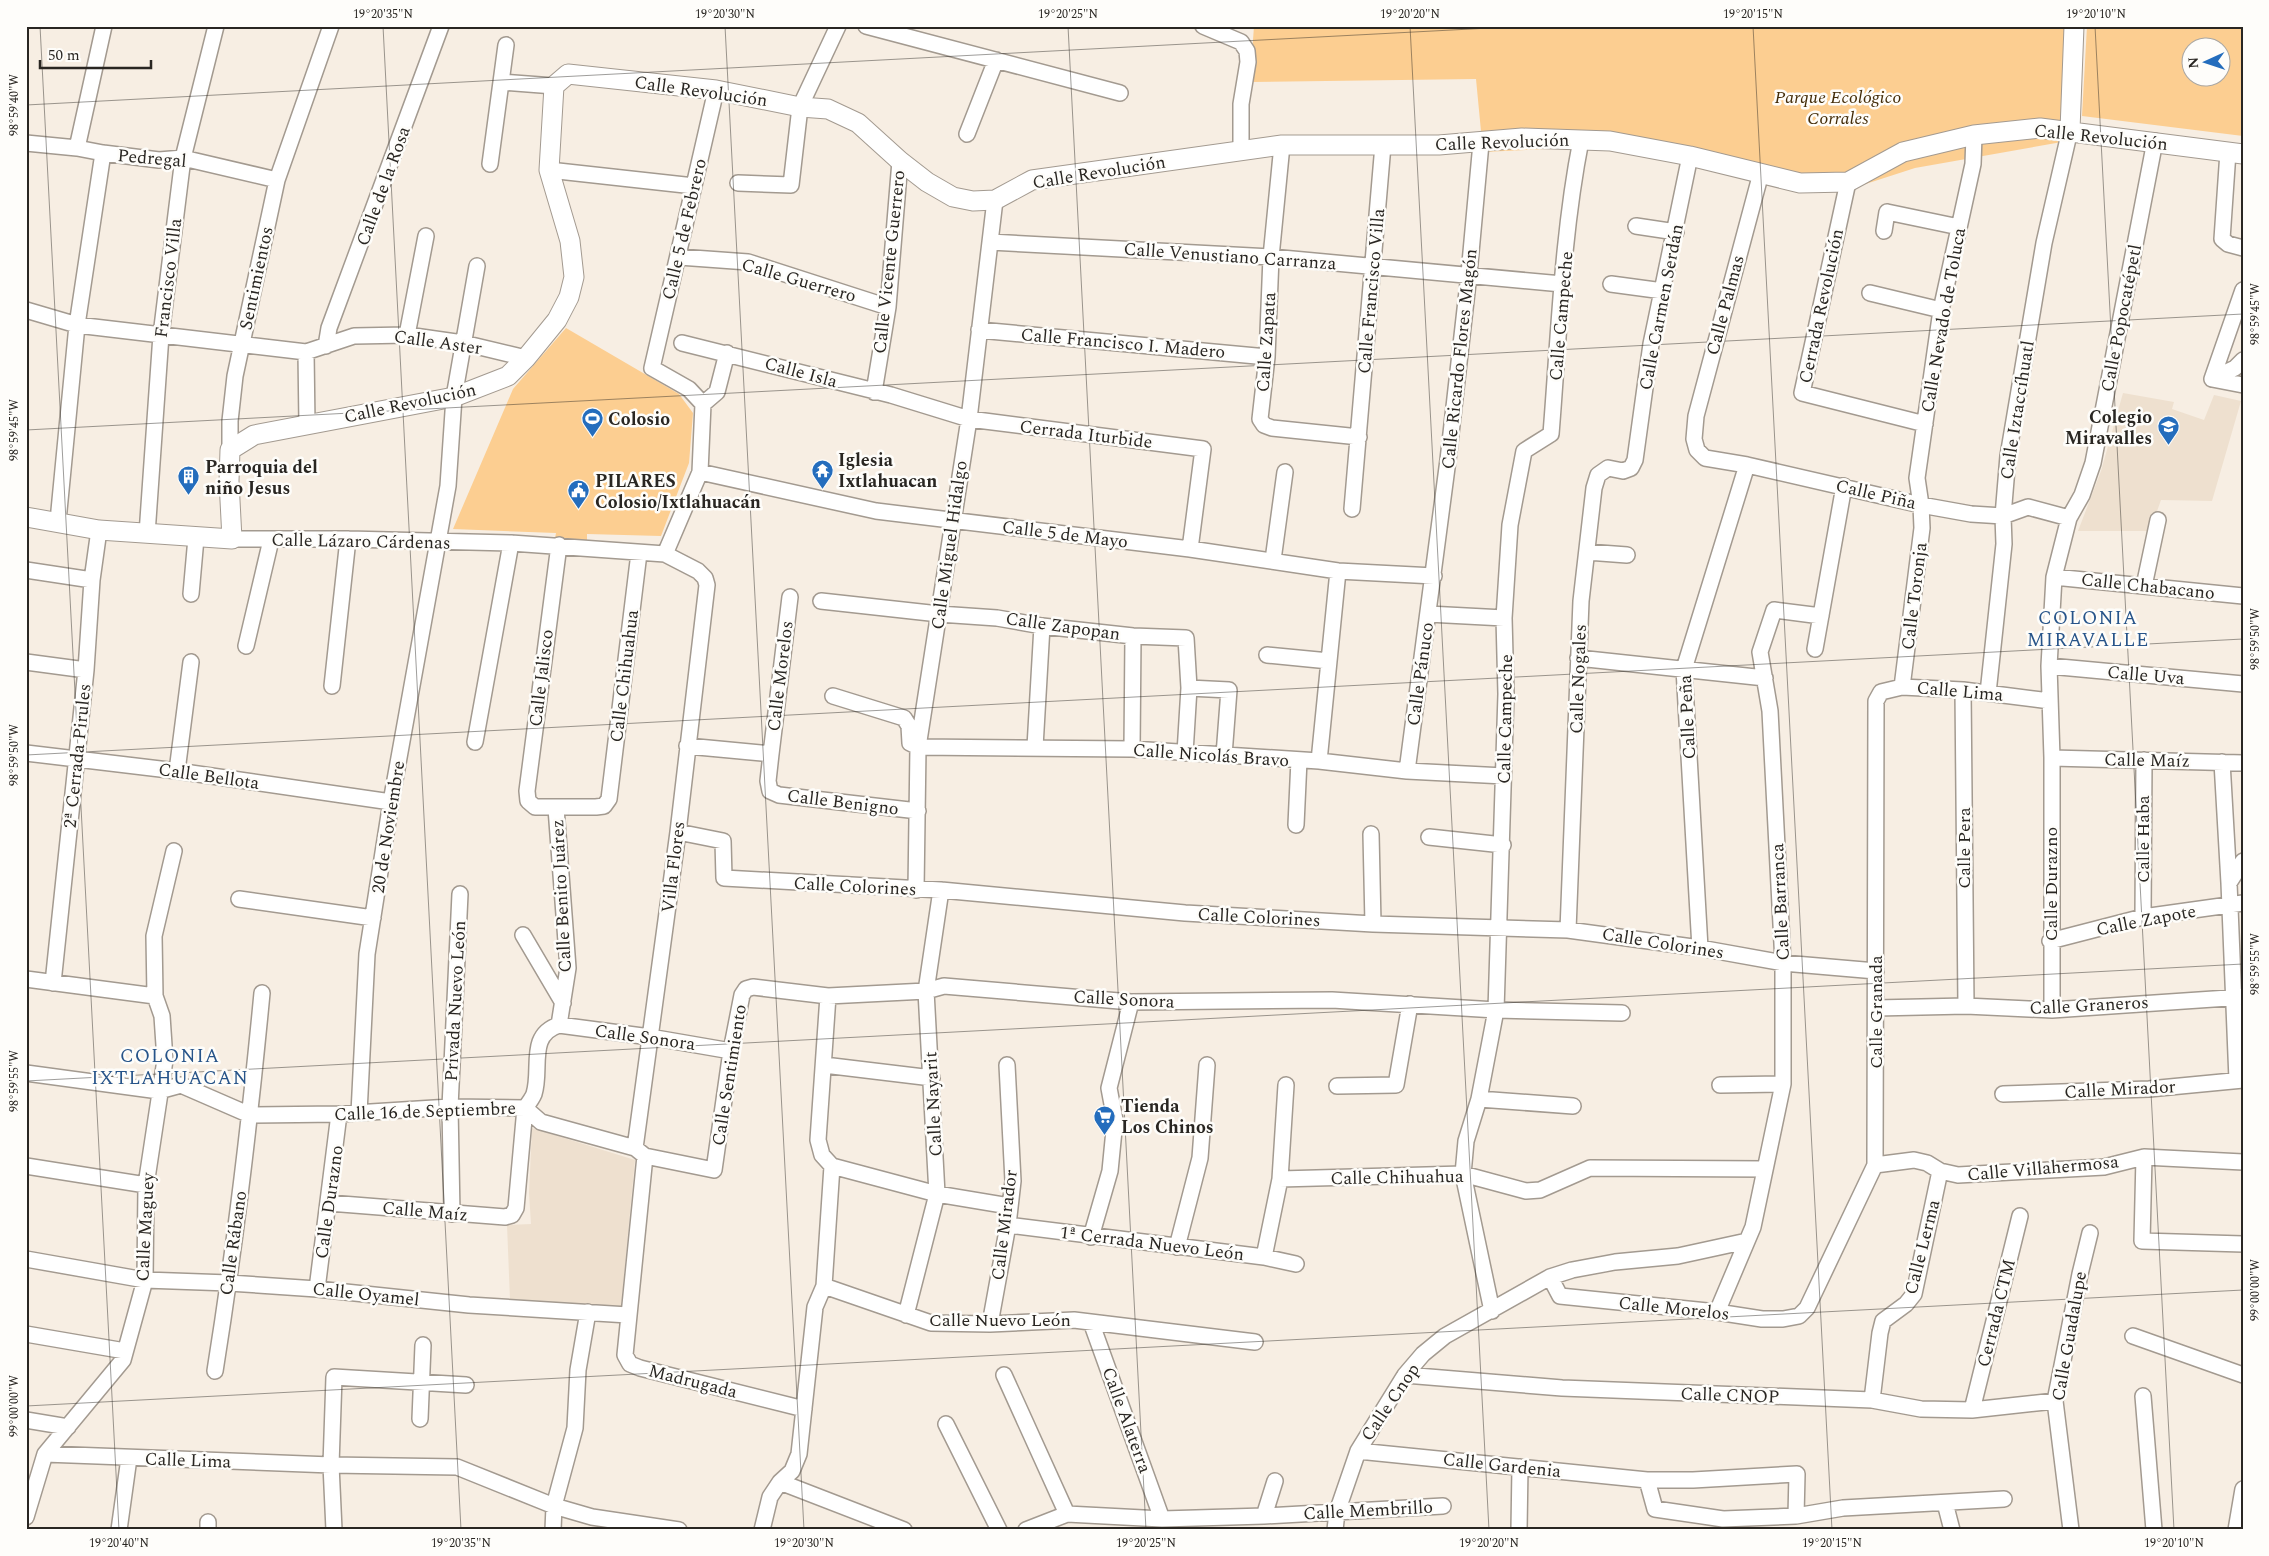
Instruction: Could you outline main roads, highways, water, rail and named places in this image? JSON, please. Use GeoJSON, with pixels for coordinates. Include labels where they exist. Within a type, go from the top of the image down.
{"type":"FeatureCollection","features":[{"type":"Feature","properties":{"kind":"place","name":"Colosio"},"geometry":{"type":"Point","coordinates":[592,438]}},
{"type":"Feature","properties":{"kind":"place","name":"Colegio Miravalles"},"geometry":{"type":"Point","coordinates":[2168,446]}},
{"type":"Feature","properties":{"kind":"place","name":"Iglesia Ixtlahuacan"},"geometry":{"type":"Point","coordinates":[822,489]}},
{"type":"Feature","properties":{"kind":"place","name":"Parroquia del niño Jesus"},"geometry":{"type":"Point","coordinates":[189,496]}},
{"type":"Feature","properties":{"kind":"place","name":"PILARES Colosio/Ixtlahuacán"},"geometry":{"type":"Point","coordinates":[579,510]}},
{"type":"Feature","properties":{"kind":"place","name":"Tienda Los Chinos"},"geometry":{"type":"Point","coordinates":[1105,1135]}},
{"type":"Feature","properties":{"kind":"district","name":"COLONIA MIRAVALLE"},"geometry":{"type":"Point","coordinates":[2088,628]}},
{"type":"Feature","properties":{"kind":"district","name":"COLONIA IXTLAHUACAN"},"geometry":{"type":"Point","coordinates":[170,1066]}},
{"type":"Feature","properties":{"kind":"park label","name":"Parque Ecológico Corrales"},"geometry":{"type":"Point","coordinates":[1838,107]}}]}
